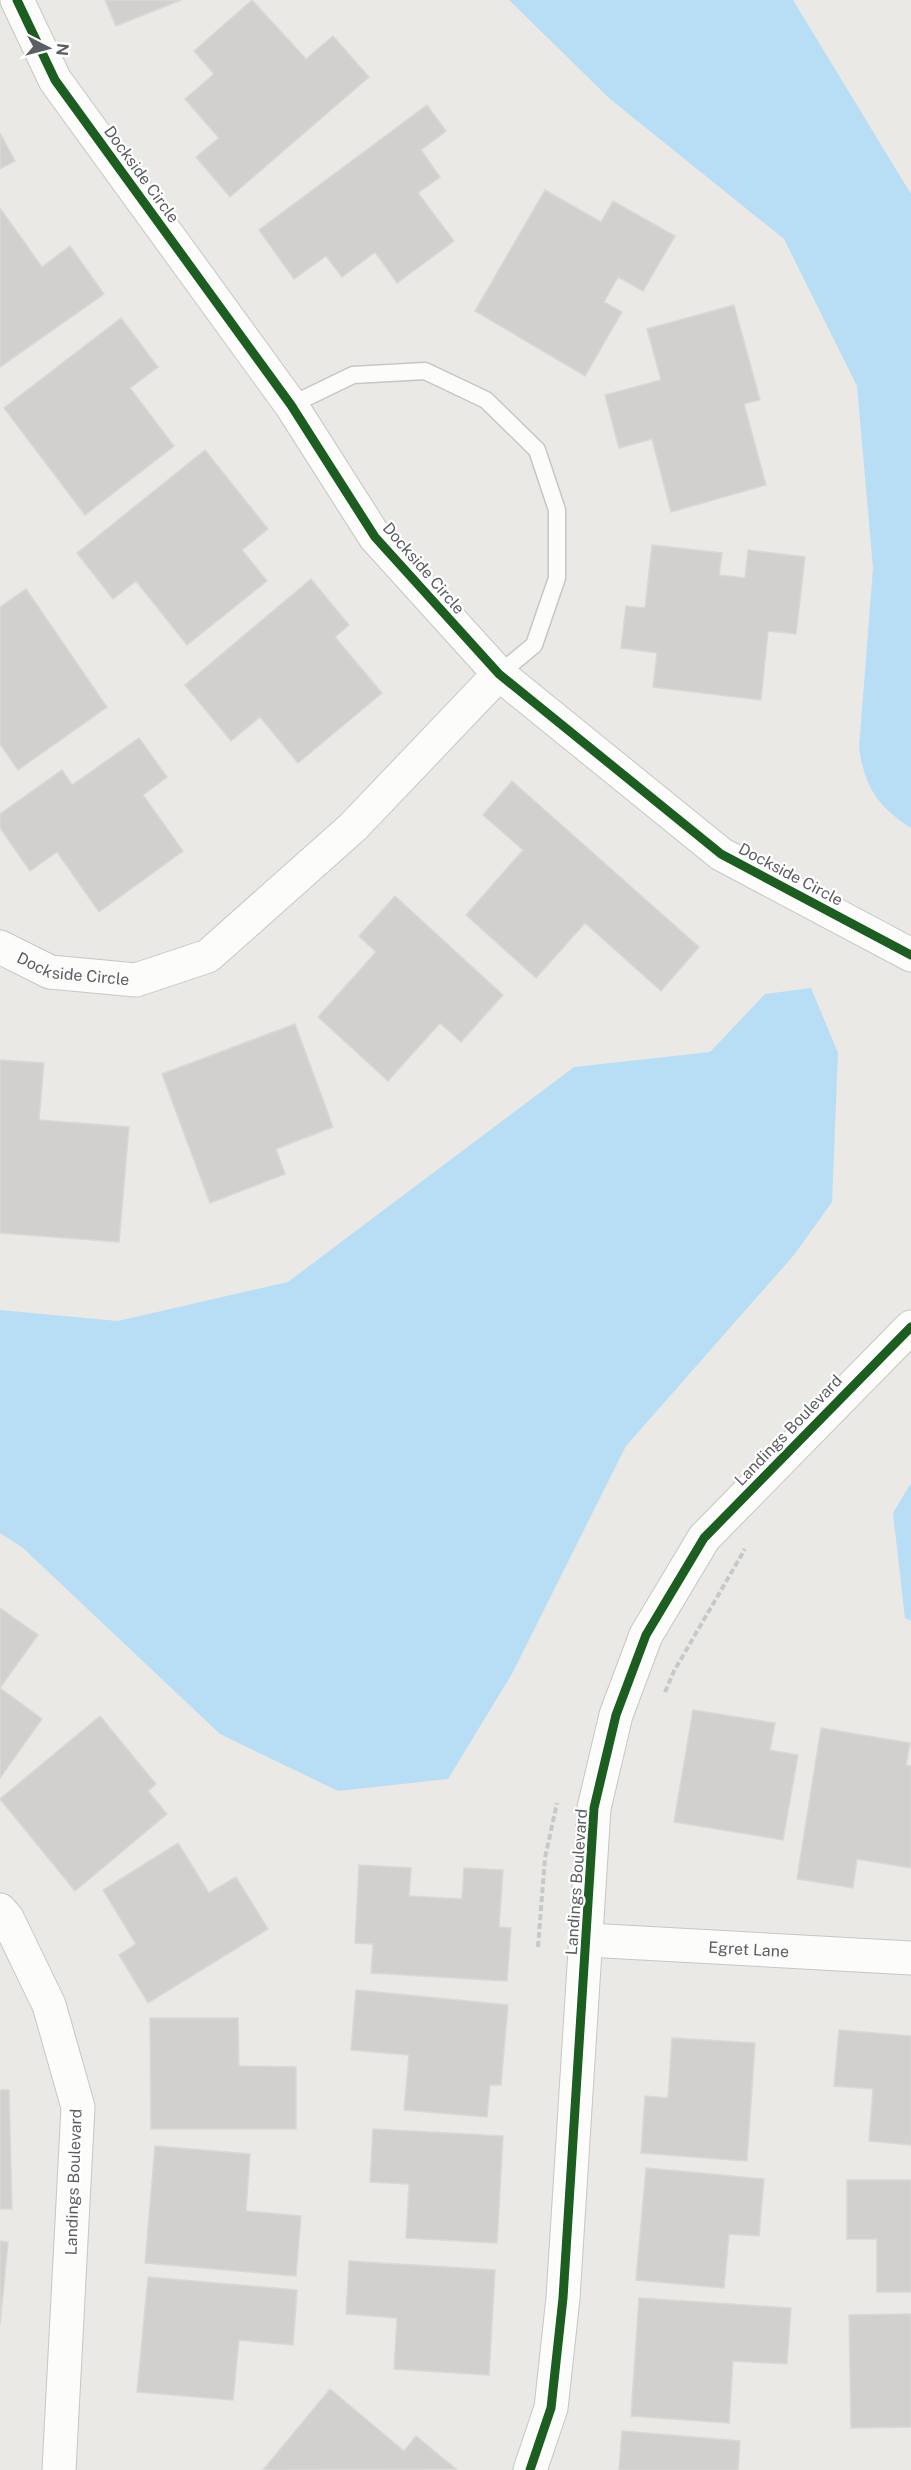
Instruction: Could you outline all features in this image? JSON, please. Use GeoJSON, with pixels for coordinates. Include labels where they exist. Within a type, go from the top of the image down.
{"type":"FeatureCollection","features":[{"type":"Feature","properties":{"kind":"street","name":"Dockside Circle"},"geometry":{"type":"LineString","coordinates":[[17,0],[55,80],[291,405],[375,537],[499,674],[721,854],[911,955]]}},
{"type":"Feature","properties":{"kind":"street","name":"Dockside Circle"},"geometry":{"type":"LineString","coordinates":[[0,947],[50,972],[136,980],[208,956],[353,827],[499,674]]}},
{"type":"Feature","properties":{"kind":"street","name":"Landings Boulevard"},"geometry":{"type":"LineString","coordinates":[[530,2470],[550,2408],[563,2298],[594,1808],[616,1715],[646,1635],[704,1538],[911,1327]]}},
{"type":"Feature","properties":{"kind":"street","name":"Landings Boulevard"},"geometry":{"type":"LineString","coordinates":[[0,1910],[7,1918],[49,2006],[78,2107],[59,2470]]}},
{"type":"Feature","properties":{"kind":"street","name":"Egret Lane"},"geometry":{"type":"LineString","coordinates":[[587,1940],[911,1958]]}},
{"type":"Feature","properties":{"kind":"lane"},"geometry":{"type":"LineString","coordinates":[[291,405],[353,375],[425,370],[486,400],[537,450],[557,510],[557,578],[534,645],[499,674]]}},
{"type":"Feature","properties":{"kind":"path"},"geometry":{"type":"LineString","coordinates":[[661,1702],[674,1671],[748,1544]]}},
{"type":"Feature","properties":{"kind":"water"},"geometry":{"type":"Polygon","coordinates":[[[509,0],[793,0],[911,194],[911,828],[889,812],[874,794],[865,774],[859,748],[873,568],[857,386],[784,239],[610,99],[509,0]]]}},
{"type":"Feature","properties":{"kind":"water"},"geometry":{"type":"Polygon","coordinates":[[[811,988],[838,1053],[832,1202],[794,1255],[626,1446],[513,1672],[448,1779],[338,1791],[220,1734],[23,1548],[0,1533],[0,1310],[118,1321],[288,1282],[574,1067],[710,1052],[765,994],[811,988]]]}},
{"type":"Feature","properties":{"kind":"water"},"geometry":{"type":"Polygon","coordinates":[[[911,1483],[911,1621],[905,1618],[893,1513],[911,1483]]]}},
{"type":"Feature","properties":{"kind":"building"},"geometry":{"type":"Polygon","coordinates":[[[105,0],[181,0],[116,26],[105,0]]]}},
{"type":"Feature","properties":{"kind":"building"},"geometry":{"type":"Polygon","coordinates":[[[252,0],[306,59],[333,36],[369,77],[230,197],[196,157],[219,138],[185,99],[214,74],[194,51],[252,0]]]}},
{"type":"Feature","properties":{"kind":"building"},"geometry":{"type":"Polygon","coordinates":[[[427,105],[446,131],[421,150],[440,177],[418,193],[454,241],[397,283],[375,252],[342,277],[326,256],[294,279],[259,230],[427,105]]]}},
{"type":"Feature","properties":{"kind":"building"},"geometry":{"type":"Polygon","coordinates":[[[0,133],[15,161],[0,169],[0,133]]]}},
{"type":"Feature","properties":{"kind":"building"},"geometry":{"type":"Polygon","coordinates":[[[545,190],[601,222],[613,201],[675,236],[643,291],[618,277],[604,302],[622,312],[585,376],[475,311],[545,190]]]}},
{"type":"Feature","properties":{"kind":"building"},"geometry":{"type":"Polygon","coordinates":[[[0,208],[42,267],[70,246],[104,294],[0,367],[0,208]]]}},
{"type":"Feature","properties":{"kind":"building"},"geometry":{"type":"Polygon","coordinates":[[[734,305],[760,400],[744,404],[766,485],[671,512],[652,439],[619,448],[605,395],[661,380],[647,329],[734,305]]]}},
{"type":"Feature","properties":{"kind":"building"},"geometry":{"type":"Polygon","coordinates":[[[121,318],[158,367],[130,388],[174,446],[85,515],[4,408],[121,318]]]}},
{"type":"Feature","properties":{"kind":"building"},"geometry":{"type":"Polygon","coordinates":[[[205,450],[268,529],[242,550],[267,581],[187,645],[136,581],[113,599],[77,553],[205,450]]]}},
{"type":"Feature","properties":{"kind":"building"},"geometry":{"type":"Polygon","coordinates":[[[652,545],[722,553],[719,575],[745,578],[748,550],[805,557],[796,634],[768,631],[761,700],[653,687],[657,653],[621,648],[626,606],[645,608],[652,545]]]}},
{"type":"Feature","properties":{"kind":"building"},"geometry":{"type":"Polygon","coordinates":[[[311,579],[349,625],[335,637],[382,693],[298,763],[260,717],[231,741],[185,685],[311,579]]]}},
{"type":"Feature","properties":{"kind":"building"},"geometry":{"type":"Polygon","coordinates":[[[26,589],[107,707],[18,770],[0,744],[0,607],[26,589]]]}},
{"type":"Feature","properties":{"kind":"building"},"geometry":{"type":"Polygon","coordinates":[[[139,738],[167,777],[143,795],[183,851],[99,912],[57,852],[30,871],[0,828],[0,814],[62,770],[72,785],[139,738]]]}},
{"type":"Feature","properties":{"kind":"building"},"geometry":{"type":"Polygon","coordinates":[[[512,781],[699,947],[661,991],[585,923],[536,978],[466,915],[523,850],[483,815],[512,781]]]}},
{"type":"Feature","properties":{"kind":"building"},"geometry":{"type":"Polygon","coordinates":[[[395,896],[503,995],[461,1042],[440,1023],[388,1081],[318,1017],[376,952],[359,936],[395,896]]]}},
{"type":"Feature","properties":{"kind":"building"},"geometry":{"type":"Polygon","coordinates":[[[295,1024],[333,1127],[276,1149],[285,1174],[210,1203],[162,1074],[295,1024]]]}},
{"type":"Feature","properties":{"kind":"building"},"geometry":{"type":"Polygon","coordinates":[[[0,1060],[44,1063],[39,1120],[129,1127],[119,1242],[0,1233],[0,1060]]]}},
{"type":"Feature","properties":{"kind":"building"},"geometry":{"type":"Polygon","coordinates":[[[0,1608],[38,1635],[0,1688],[0,1608]]]}},
{"type":"Feature","properties":{"kind":"building"},"geometry":{"type":"Polygon","coordinates":[[[0,1688],[42,1719],[0,1778],[0,1688]]]}},
{"type":"Feature","properties":{"kind":"building"},"geometry":{"type":"Polygon","coordinates":[[[693,1710],[775,1723],[770,1750],[798,1755],[783,1840],[674,1822],[693,1710]]]}},
{"type":"Feature","properties":{"kind":"building"},"geometry":{"type":"Polygon","coordinates":[[[100,1716],[156,1784],[148,1791],[167,1814],[75,1891],[0,1799],[100,1716]]]}},
{"type":"Feature","properties":{"kind":"building"},"geometry":{"type":"Polygon","coordinates":[[[821,1728],[910,1743],[906,1765],[911,1766],[911,1868],[857,1859],[853,1888],[797,1879],[821,1728]]]}},
{"type":"Feature","properties":{"kind":"building"},"geometry":{"type":"Polygon","coordinates":[[[178,1843],[209,1893],[236,1877],[268,1929],[148,2003],[119,1955],[136,1944],[103,1890],[178,1843]]]}},
{"type":"Feature","properties":{"kind":"building"},"geometry":{"type":"Polygon","coordinates":[[[359,1865],[411,1868],[409,1896],[462,1899],[464,1868],[503,1870],[499,1927],[511,1928],[507,1981],[371,1973],[373,1944],[355,1943],[359,1865]]]}},
{"type":"Feature","properties":{"kind":"building"},"geometry":{"type":"Polygon","coordinates":[[[356,1990],[508,2005],[501,2085],[490,2085],[487,2117],[404,2110],[409,2055],[351,2050],[356,1990]]]}},
{"type":"Feature","properties":{"kind":"building"},"geometry":{"type":"Polygon","coordinates":[[[150,2018],[238,2018],[239,2066],[296,2067],[296,2129],[151,2129],[150,2018]]]}},
{"type":"Feature","properties":{"kind":"building"},"geometry":{"type":"Polygon","coordinates":[[[839,2030],[911,2036],[911,2145],[869,2141],[873,2089],[834,2086],[839,2030]]]}},
{"type":"Feature","properties":{"kind":"building"},"geometry":{"type":"Polygon","coordinates":[[[672,2038],[755,2043],[747,2161],[641,2153],[645,2096],[668,2098],[672,2038]]]}},
{"type":"Feature","properties":{"kind":"building"},"geometry":{"type":"Polygon","coordinates":[[[0,2090],[9,2090],[12,2209],[0,2209],[0,2090]]]}},
{"type":"Feature","properties":{"kind":"building"},"geometry":{"type":"Polygon","coordinates":[[[373,2129],[503,2136],[497,2243],[406,2238],[409,2184],[370,2182],[373,2129]]]}},
{"type":"Feature","properties":{"kind":"building"},"geometry":{"type":"Polygon","coordinates":[[[155,2146],[250,2154],[246,2211],[301,2216],[296,2276],[145,2263],[155,2146]]]}},
{"type":"Feature","properties":{"kind":"building"},"geometry":{"type":"Polygon","coordinates":[[[646,2168],[764,2179],[759,2236],[729,2234],[724,2288],[636,2280],[646,2168]]]}},
{"type":"Feature","properties":{"kind":"building"},"geometry":{"type":"Polygon","coordinates":[[[847,2180],[911,2180],[911,2292],[877,2292],[877,2239],[847,2239],[847,2180]]]}},
{"type":"Feature","properties":{"kind":"building"},"geometry":{"type":"Polygon","coordinates":[[[0,2241],[8,2242],[0,2325],[0,2241]]]}},
{"type":"Feature","properties":{"kind":"building"},"geometry":{"type":"Polygon","coordinates":[[[349,2261],[495,2270],[489,2375],[394,2369],[397,2318],[346,2314],[349,2261]]]}},
{"type":"Feature","properties":{"kind":"building"},"geometry":{"type":"Polygon","coordinates":[[[148,2277],[297,2290],[293,2345],[239,2340],[233,2400],[137,2392],[148,2277]]]}},
{"type":"Feature","properties":{"kind":"building"},"geometry":{"type":"Polygon","coordinates":[[[639,2298],[791,2308],[787,2364],[733,2361],[729,2423],[631,2416],[639,2298]]]}},
{"type":"Feature","properties":{"kind":"building"},"geometry":{"type":"Polygon","coordinates":[[[911,2314],[911,2427],[851,2428],[849,2315],[911,2314]]]}},
{"type":"Feature","properties":{"kind":"building"},"geometry":{"type":"Polygon","coordinates":[[[330,2389],[404,2451],[416,2436],[456,2469],[263,2470],[330,2389]]]}},
{"type":"Feature","properties":{"kind":"building"},"geometry":{"type":"Polygon","coordinates":[[[622,2431],[740,2441],[738,2470],[619,2470],[622,2431]]]}},
{"type":"Feature","properties":{"kind":"cycle path"},"geometry":{"type":"LineString","coordinates":[[17,0],[55,80],[291,405],[375,537],[499,674],[721,854],[911,955]]}},
{"type":"Feature","properties":{"kind":"cycle path"},"geometry":{"type":"LineString","coordinates":[[530,2470],[551,2408],[563,2298],[594,1808],[616,1715],[646,1635],[704,1538],[911,1327]]}}]}
